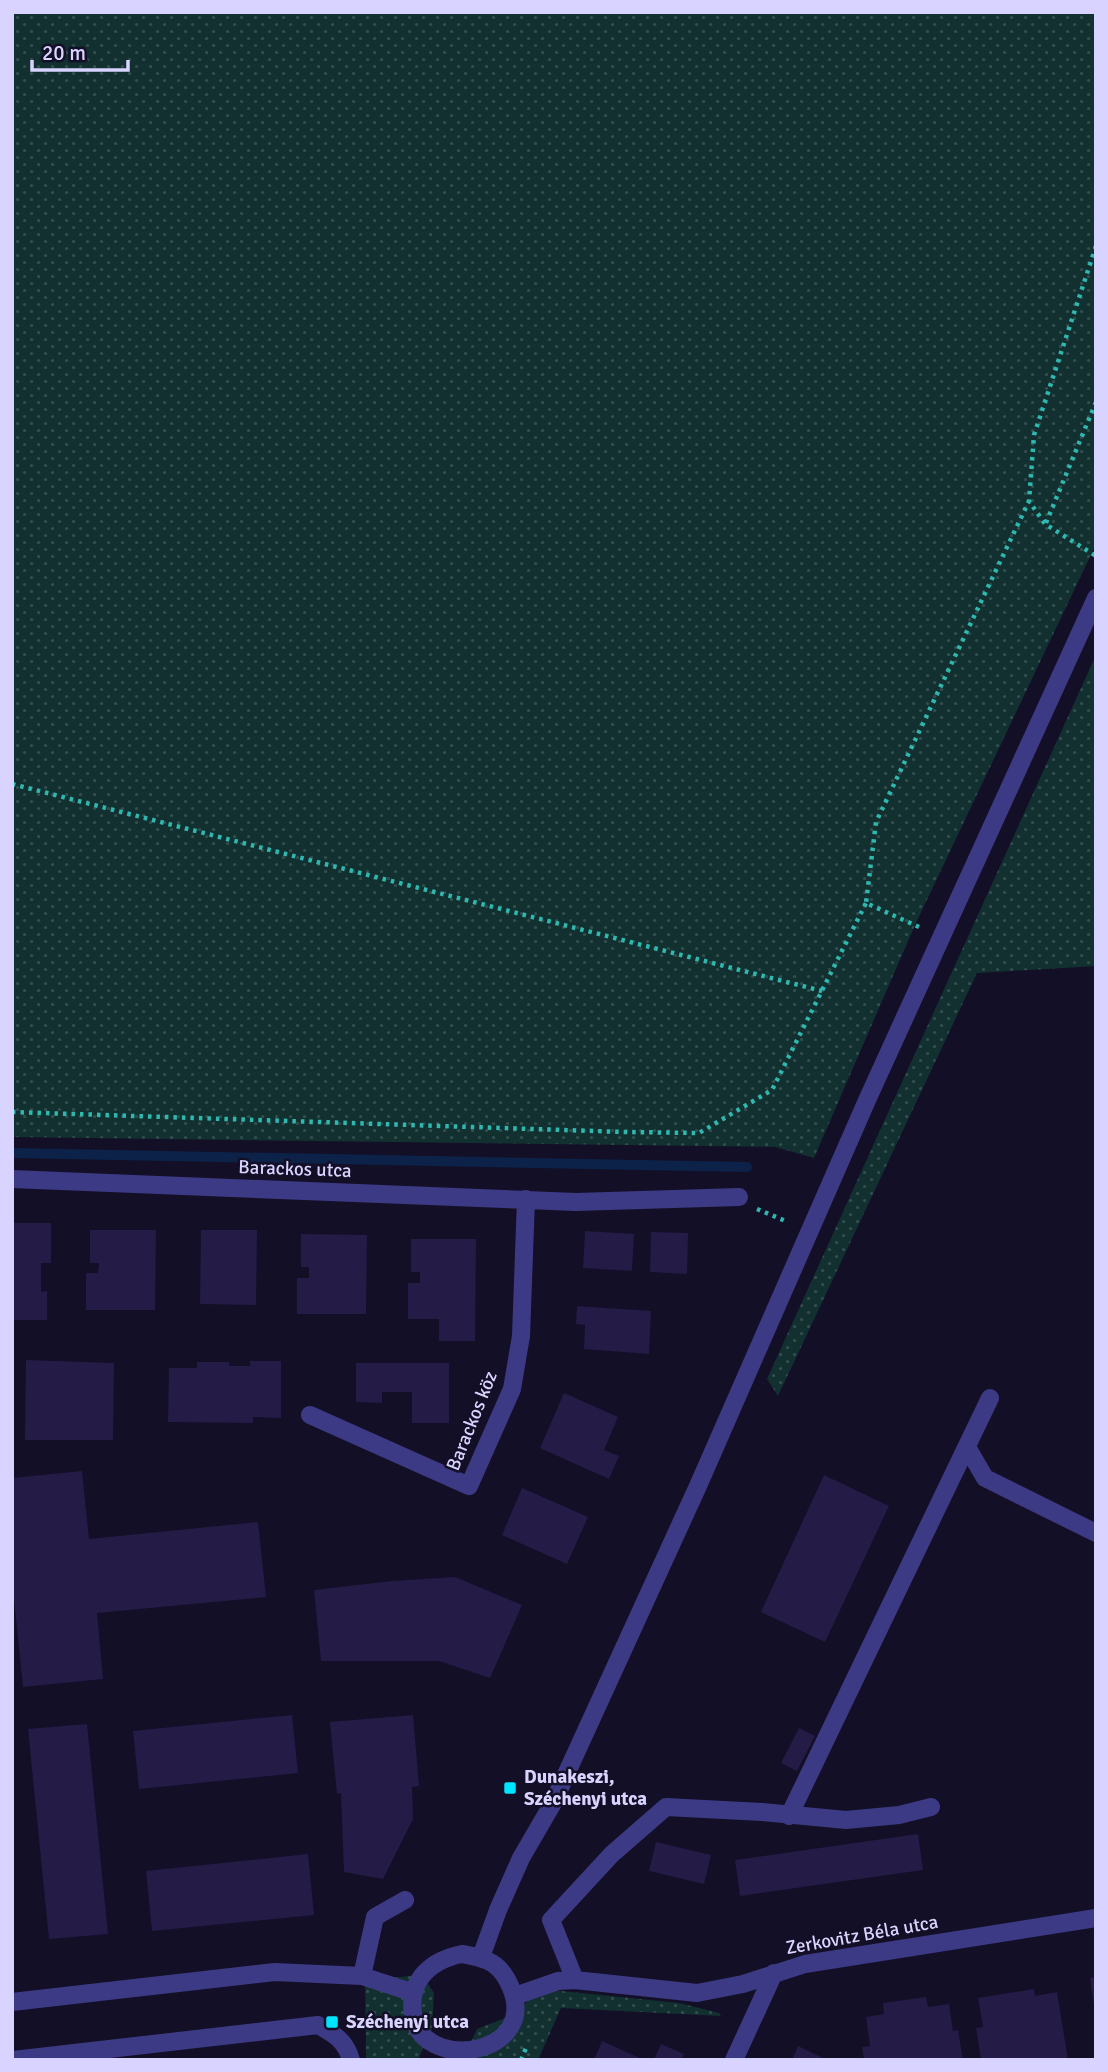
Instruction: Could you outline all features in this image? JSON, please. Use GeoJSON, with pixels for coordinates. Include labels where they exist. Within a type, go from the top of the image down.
{"type":"FeatureCollection","features":[{"type":"Feature","properties":{"kind":"street"},"geometry":{"type":"LineString","coordinates":[[481,1957],[521,1858],[553,1803],[698,1486],[868,1098],[1096,598]]}},
{"type":"Feature","properties":{"kind":"street","name":"Barackos utca"},"geometry":{"type":"LineString","coordinates":[[12,1179],[576,1202],[739,1197]]}},
{"type":"Feature","properties":{"kind":"street","name":"Barackos köz"},"geometry":{"type":"LineString","coordinates":[[310,1415],[469,1486],[512,1389],[522,1336],[526,1199]]}},
{"type":"Feature","properties":{"kind":"street"},"geometry":{"type":"LineString","coordinates":[[789,1816],[990,1398]]}},
{"type":"Feature","properties":{"kind":"street"},"geometry":{"type":"LineString","coordinates":[[967,1447],[985,1478],[1096,1533]]}},
{"type":"Feature","properties":{"kind":"street"},"geometry":{"type":"LineString","coordinates":[[575,1980],[551,1920],[612,1854],[666,1807],[846,1820],[899,1815],[931,1807]]}},
{"type":"Feature","properties":{"kind":"street"},"geometry":{"type":"LineString","coordinates":[[362,1976],[374,1917],[405,1900]]}},
{"type":"Feature","properties":{"kind":"street","name":"Zerkovitz Béla utca"},"geometry":{"type":"LineString","coordinates":[[515,1996],[558,1981],[575,1980],[697,1993],[743,1984],[805,1964],[1096,1918]]}},
{"type":"Feature","properties":{"kind":"street"},"geometry":{"type":"LineString","coordinates":[[462,1954],[481,1957],[494,1963],[506,1975],[515,1996],[516,2009],[512,2026],[503,2041],[488,2052],[472,2058],[439,2057],[415,2026],[412,2010],[414,1993],[420,1978],[431,1965],[445,1957],[462,1954]]}},
{"type":"Feature","properties":{"kind":"street"},"geometry":{"type":"LineString","coordinates":[[12,2002],[275,1972],[362,1976],[414,1993]]}},
{"type":"Feature","properties":{"kind":"street"},"geometry":{"type":"LineString","coordinates":[[734,2060],[774,1973]]}},
{"type":"Feature","properties":{"kind":"street"},"geometry":{"type":"LineString","coordinates":[[13,2060],[318,2025],[337,2035],[348,2050],[351,2060]]}},
{"type":"Feature","properties":{"kind":"path"},"geometry":{"type":"LineString","coordinates":[[12,1112],[699,1132],[772,1090],[866,903],[876,822],[1029,500],[1034,435],[1096,246]]}},
{"type":"Feature","properties":{"kind":"path"},"geometry":{"type":"LineString","coordinates":[[1045,524],[1096,402]]}},
{"type":"Feature","properties":{"kind":"path"},"geometry":{"type":"LineString","coordinates":[[1029,500],[1045,524],[1096,555]]}},
{"type":"Feature","properties":{"kind":"path"},"geometry":{"type":"LineString","coordinates":[[12,784],[822,991]]}},
{"type":"Feature","properties":{"kind":"path"},"geometry":{"type":"LineString","coordinates":[[866,903],[942,938]]}},
{"type":"Feature","properties":{"kind":"path"},"geometry":{"type":"LineString","coordinates":[[739,1197],[755,1208],[810,1231]]}},
{"type":"Feature","properties":{"kind":"green space"},"geometry":{"type":"Polygon","coordinates":[[[12,12],[1096,12],[1096,544],[915,925],[814,1158],[775,1147],[12,1137],[12,12]]]}},
{"type":"Feature","properties":{"kind":"green space"},"geometry":{"type":"Polygon","coordinates":[[[1096,655],[1096,966],[977,973],[778,1396],[767,1379],[1096,655]]]}},
{"type":"Feature","properties":{"kind":"green space"},"geometry":{"type":"Polygon","coordinates":[[[422,1975],[434,1993],[432,2028],[418,2060],[366,2060],[365,1980],[422,1975]]]}},
{"type":"Feature","properties":{"kind":"green space"},"geometry":{"type":"Polygon","coordinates":[[[542,1989],[679,2003],[719,2013],[721,2016],[561,2008],[538,2060],[463,2060],[477,2029],[510,2016],[542,1989]]]}},
{"type":"Feature","properties":{"kind":"building"},"geometry":{"type":"Polygon","coordinates":[[[12,1223],[51,1223],[51,1263],[41,1263],[41,1292],[47,1291],[47,1320],[12,1320],[12,1223]]]}},
{"type":"Feature","properties":{"kind":"building"},"geometry":{"type":"Polygon","coordinates":[[[90,1230],[156,1230],[155,1310],[86,1310],[86,1273],[98,1273],[99,1263],[90,1263],[90,1230]]]}},
{"type":"Feature","properties":{"kind":"building"},"geometry":{"type":"Polygon","coordinates":[[[201,1230],[257,1230],[256,1305],[200,1304],[201,1230]]]}},
{"type":"Feature","properties":{"kind":"building"},"geometry":{"type":"Polygon","coordinates":[[[585,1231],[634,1234],[632,1271],[583,1268],[585,1231]]]}},
{"type":"Feature","properties":{"kind":"building"},"geometry":{"type":"Polygon","coordinates":[[[651,1232],[688,1233],[687,1274],[650,1272],[651,1232]]]}},
{"type":"Feature","properties":{"kind":"building"},"geometry":{"type":"Polygon","coordinates":[[[301,1234],[367,1235],[366,1314],[297,1314],[297,1278],[309,1278],[309,1267],[301,1267],[301,1234]]]}},
{"type":"Feature","properties":{"kind":"building"},"geometry":{"type":"Polygon","coordinates":[[[411,1239],[476,1239],[475,1341],[439,1341],[439,1319],[408,1319],[408,1283],[420,1283],[420,1272],[411,1272],[411,1239]]]}},
{"type":"Feature","properties":{"kind":"building"},"geometry":{"type":"Polygon","coordinates":[[[577,1306],[651,1311],[649,1354],[584,1349],[585,1325],[576,1324],[577,1306]]]}},
{"type":"Feature","properties":{"kind":"building"},"geometry":{"type":"Polygon","coordinates":[[[26,1360],[114,1363],[113,1440],[25,1440],[26,1360]]]}},
{"type":"Feature","properties":{"kind":"building"},"geometry":{"type":"Polygon","coordinates":[[[250,1361],[281,1361],[281,1418],[253,1417],[253,1423],[168,1422],[169,1368],[197,1368],[197,1362],[229,1362],[229,1366],[250,1366],[250,1361]]]}},
{"type":"Feature","properties":{"kind":"building"},"geometry":{"type":"Polygon","coordinates":[[[356,1363],[449,1363],[449,1423],[412,1423],[412,1392],[382,1392],[382,1403],[356,1402],[356,1363]]]}},
{"type":"Feature","properties":{"kind":"building"},"geometry":{"type":"Polygon","coordinates":[[[564,1393],[618,1417],[604,1450],[619,1456],[609,1479],[540,1448],[564,1393]]]}},
{"type":"Feature","properties":{"kind":"building"},"geometry":{"type":"Polygon","coordinates":[[[82,1471],[89,1539],[258,1522],[266,1597],[97,1613],[103,1679],[23,1687],[12,1579],[12,1478],[82,1471]]]}},
{"type":"Feature","properties":{"kind":"building"},"geometry":{"type":"Polygon","coordinates":[[[824,1475],[889,1506],[825,1642],[761,1612],[824,1475]]]}},
{"type":"Feature","properties":{"kind":"building"},"geometry":{"type":"Polygon","coordinates":[[[522,1488],[588,1517],[567,1564],[502,1535],[522,1488]]]}},
{"type":"Feature","properties":{"kind":"building"},"geometry":{"type":"Polygon","coordinates":[[[455,1577],[522,1605],[490,1678],[439,1661],[321,1661],[314,1590],[455,1577]]]}},
{"type":"Feature","properties":{"kind":"building"},"geometry":{"type":"Polygon","coordinates":[[[292,1715],[298,1773],[139,1789],[133,1731],[292,1715]]]}},
{"type":"Feature","properties":{"kind":"building"},"geometry":{"type":"Polygon","coordinates":[[[413,1715],[419,1786],[412,1787],[413,1819],[383,1879],[344,1872],[341,1793],[337,1794],[330,1722],[413,1715]]]}},
{"type":"Feature","properties":{"kind":"building"},"geometry":{"type":"Polygon","coordinates":[[[87,1724],[108,1934],[49,1939],[28,1729],[87,1724]]]}},
{"type":"Feature","properties":{"kind":"building"},"geometry":{"type":"Polygon","coordinates":[[[799,1728],[815,1736],[797,1771],[781,1763],[799,1728]]]}},
{"type":"Feature","properties":{"kind":"building"},"geometry":{"type":"Polygon","coordinates":[[[918,1834],[923,1870],[740,1896],[735,1860],[918,1834]]]}},
{"type":"Feature","properties":{"kind":"building"},"geometry":{"type":"Polygon","coordinates":[[[656,1842],[711,1855],[704,1884],[649,1871],[656,1842]]]}},
{"type":"Feature","properties":{"kind":"building"},"geometry":{"type":"Polygon","coordinates":[[[308,1854],[314,1915],[152,1931],[146,1871],[308,1854]]]}},
{"type":"Feature","properties":{"kind":"building"},"geometry":{"type":"Polygon","coordinates":[[[1096,1977],[1096,2005],[1094,2005],[1090,1978],[1096,1977]]]}},
{"type":"Feature","properties":{"kind":"building"},"geometry":{"type":"Polygon","coordinates":[[[1034,1989],[1035,1996],[1057,1992],[1068,2060],[981,2060],[976,2028],[983,2027],[978,1998],[1034,1989]]]}},
{"type":"Feature","properties":{"kind":"building"},"geometry":{"type":"Polygon","coordinates":[[[926,1997],[928,2007],[949,2004],[953,2031],[958,2030],[963,2060],[864,2060],[862,2047],[870,2046],[866,2017],[884,2014],[883,2003],[926,1997]]]}},
{"type":"Feature","properties":{"kind":"building"},"geometry":{"type":"Polygon","coordinates":[[[602,2041],[644,2060],[594,2060],[602,2041]]]}},
{"type":"Feature","properties":{"kind":"building"},"geometry":{"type":"Polygon","coordinates":[[[661,2044],[684,2054],[681,2060],[654,2060],[661,2044]]]}},
{"type":"Feature","properties":{"kind":"building"},"geometry":{"type":"Polygon","coordinates":[[[798,2046],[827,2060],[792,2060],[798,2046]]]}},
{"type":"Feature","properties":{"kind":"waterway"},"geometry":{"type":"LineString","coordinates":[[12,1153],[747,1167]]}},
{"type":"Feature","properties":{"kind":"place","name":"Dunakeszi, Széchenyi utca"},"geometry":{"type":"Point","coordinates":[510,1788]}},
{"type":"Feature","properties":{"kind":"place","name":"Széchenyi utca"},"geometry":{"type":"Point","coordinates":[332,2022]}}]}
